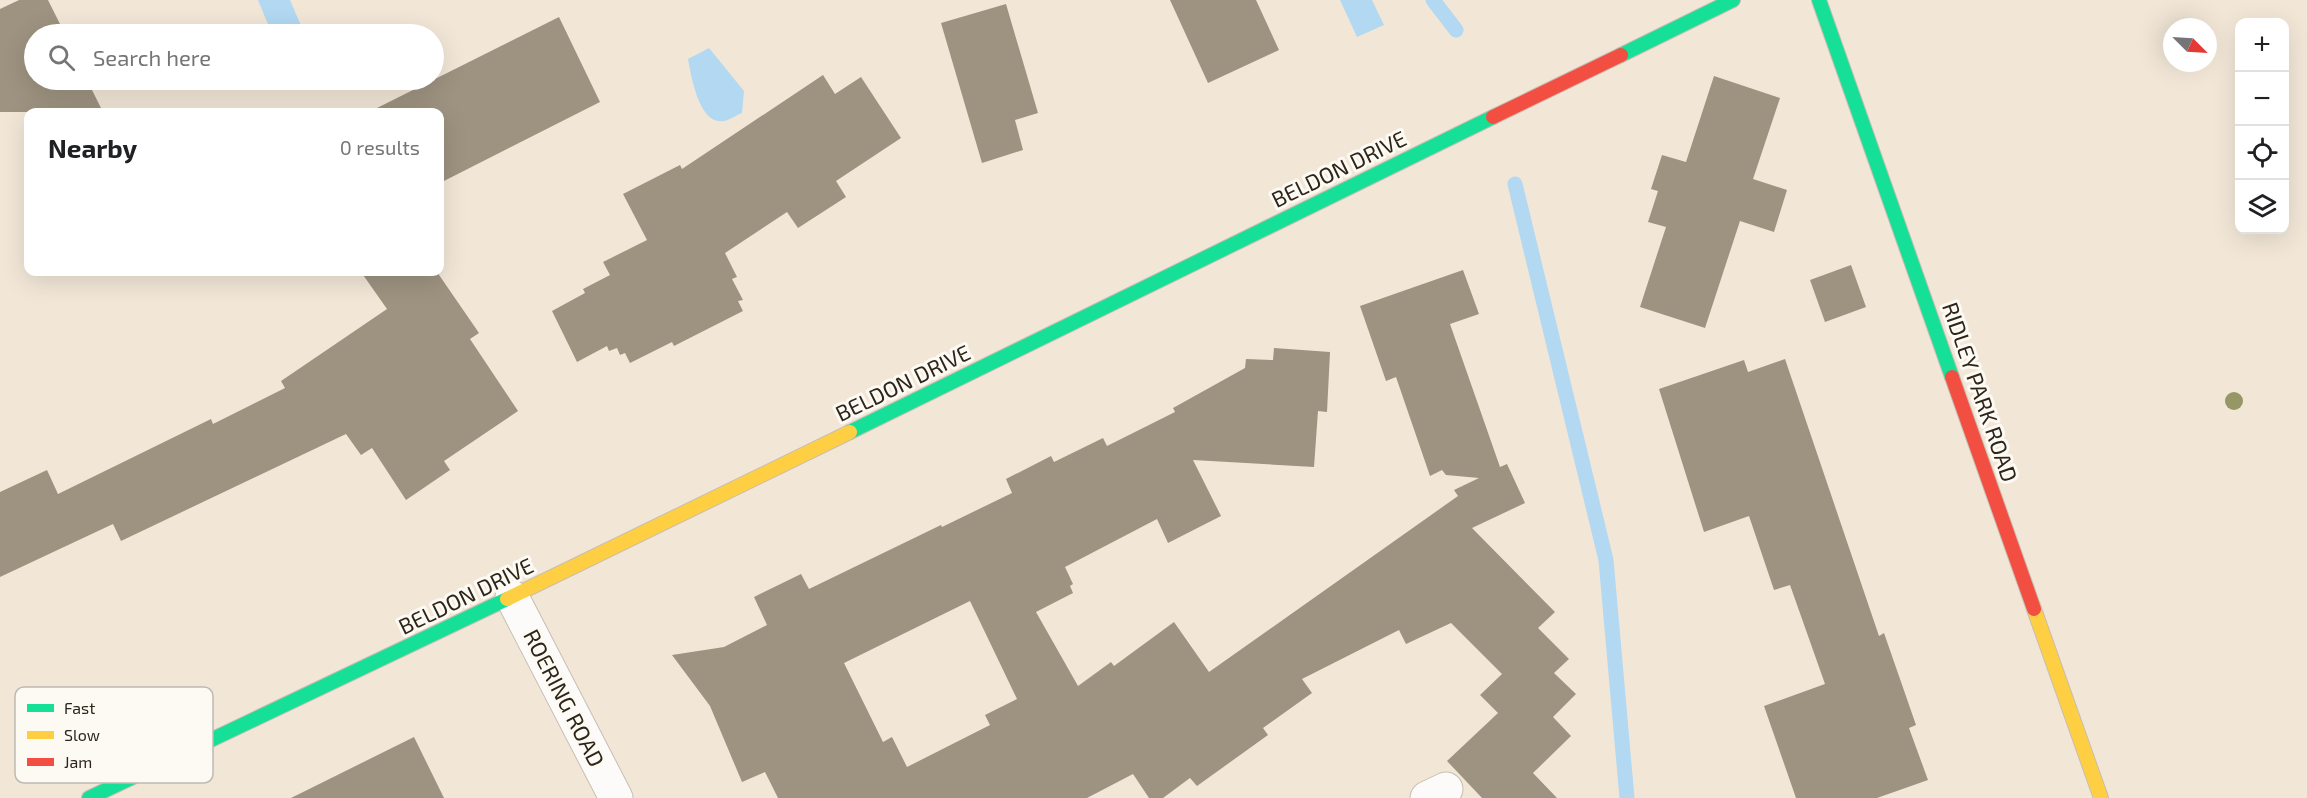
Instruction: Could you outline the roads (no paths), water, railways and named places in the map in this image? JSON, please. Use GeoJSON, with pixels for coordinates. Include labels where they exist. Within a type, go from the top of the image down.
{"type":"FeatureCollection","features":[{"type":"Feature","properties":{"kind":"street","name":"BELDON DRIVE"},"geometry":{"type":"LineString","coordinates":[[213,739],[512,597],[1733,0]]}},
{"type":"Feature","properties":{"kind":"street","name":"RIDLEY PARK ROAD"},"geometry":{"type":"LineString","coordinates":[[1819,0],[2101,798]]}},
{"type":"Feature","properties":{"kind":"street","name":"ROERING ROAD"},"geometry":{"type":"LineString","coordinates":[[512,597],[616,798]]}},
{"type":"Feature","properties":{"kind":"street","name":"BELDON DRIVE"},"geometry":{"type":"LineString","coordinates":[[89,798],[121,783]]}},
{"type":"Feature","properties":{"kind":"water"},"geometry":{"type":"Polygon","coordinates":[[[258,0],[290,0],[300,24],[268,24],[258,0]]]}},
{"type":"Feature","properties":{"kind":"water"},"geometry":{"type":"Polygon","coordinates":[[[1340,0],[1372,0],[1384,25],[1357,37],[1340,0]]]}},
{"type":"Feature","properties":{"kind":"water"},"geometry":{"type":"Polygon","coordinates":[[[709,48],[744,91],[742,113],[724,121],[708,116],[702,108],[689,66],[688,59],[709,48]]]}},
{"type":"Feature","properties":{"kind":"waterway"},"geometry":{"type":"LineString","coordinates":[[1433,0],[1456,30]]}},
{"type":"Feature","properties":{"kind":"waterway"},"geometry":{"type":"LineString","coordinates":[[1515,184],[1606,560],[1627,798]]}}]}
